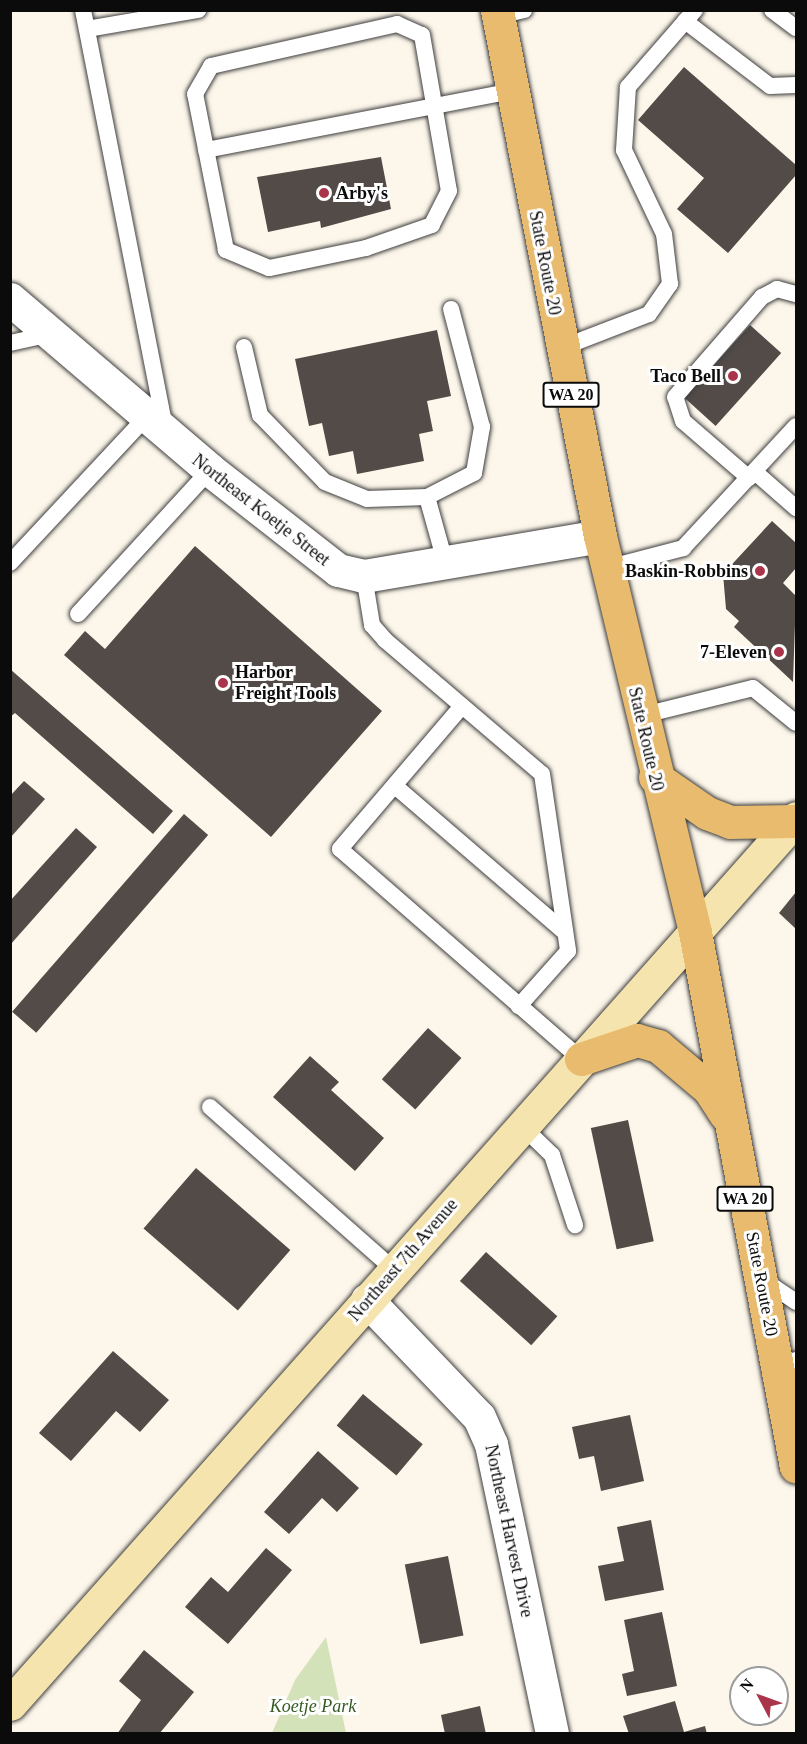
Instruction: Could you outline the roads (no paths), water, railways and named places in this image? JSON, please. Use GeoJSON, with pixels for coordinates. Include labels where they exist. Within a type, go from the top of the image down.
{"type":"FeatureCollection","features":[{"type":"Feature","properties":{"kind":"main road","name":"State Route 20"},"geometry":{"type":"LineString","coordinates":[[506,12],[512,91],[561,348],[640,716],[694,932],[760,1278],[788,1369],[796,1467]]}},
{"type":"Feature","properties":{"kind":"main road"},"geometry":{"type":"LineString","coordinates":[[655,777],[707,813],[730,822],[795,819]]}},
{"type":"Feature","properties":{"kind":"main road"},"geometry":{"type":"LineString","coordinates":[[581,1059],[628,1042],[658,1046],[709,1089],[730,1121]]}},
{"type":"Feature","properties":{"kind":"street","name":"Northeast Koetje Street"},"geometry":{"type":"LineString","coordinates":[[10,298],[156,425],[314,556],[364,576],[446,565],[600,536]]}},
{"type":"Feature","properties":{"kind":"street","name":"Northeast 7th Avenue"},"geometry":{"type":"LineString","coordinates":[[10,1704],[795,819]]}},
{"type":"Feature","properties":{"kind":"street","name":"Northeast Harvest Drive"},"geometry":{"type":"LineString","coordinates":[[367,1300],[479,1417],[491,1444],[552,1734]]}},
{"type":"Feature","properties":{"kind":"lane"},"geometry":{"type":"LineString","coordinates":[[10,563],[156,425],[83,10]]}},
{"type":"Feature","properties":{"kind":"lane"},"geometry":{"type":"LineString","coordinates":[[87,29],[198,10]]}},
{"type":"Feature","properties":{"kind":"lane"},"geometry":{"type":"LineString","coordinates":[[771,10],[796,28]]}},
{"type":"Feature","properties":{"kind":"lane"},"geometry":{"type":"LineString","coordinates":[[561,348],[649,314],[670,284],[664,234],[624,150],[628,87],[690,16],[770,86],[796,85]]}},
{"type":"Feature","properties":{"kind":"lane"},"geometry":{"type":"LineString","coordinates":[[397,24],[422,35],[432,103],[449,191],[432,225],[355,250],[269,268],[225,250],[195,94],[211,66],[397,24]]}},
{"type":"Feature","properties":{"kind":"lane"},"geometry":{"type":"LineString","coordinates":[[206,150],[432,103],[512,91]]}},
{"type":"Feature","properties":{"kind":"lane"},"geometry":{"type":"LineString","coordinates":[[796,294],[777,289],[762,297],[675,397],[683,421],[796,508]]}},
{"type":"Feature","properties":{"kind":"lane"},"geometry":{"type":"LineString","coordinates":[[244,347],[260,415],[325,482],[367,499],[427,497],[474,473],[483,427],[451,309]]}},
{"type":"Feature","properties":{"kind":"lane"},"geometry":{"type":"LineString","coordinates":[[10,343],[52,334]]}},
{"type":"Feature","properties":{"kind":"lane"},"geometry":{"type":"LineString","coordinates":[[607,568],[683,548],[796,426]]}},
{"type":"Feature","properties":{"kind":"lane"},"geometry":{"type":"LineString","coordinates":[[78,614],[210,470]]}},
{"type":"Feature","properties":{"kind":"lane"},"geometry":{"type":"LineString","coordinates":[[427,497],[446,565]]}},
{"type":"Feature","properties":{"kind":"lane"},"geometry":{"type":"LineString","coordinates":[[364,576],[372,625],[462,706],[543,774],[568,951],[519,1006]]}},
{"type":"Feature","properties":{"kind":"lane"},"geometry":{"type":"LineString","coordinates":[[640,716],[753,688],[796,723]]}},
{"type":"Feature","properties":{"kind":"lane"},"geometry":{"type":"LineString","coordinates":[[462,706],[340,849],[581,1059]]}},
{"type":"Feature","properties":{"kind":"lane"},"geometry":{"type":"LineString","coordinates":[[395,786],[565,932]]}},
{"type":"Feature","properties":{"kind":"lane"},"geometry":{"type":"LineString","coordinates":[[210,1107],[394,1270]]}},
{"type":"Feature","properties":{"kind":"lane"},"geometry":{"type":"LineString","coordinates":[[522,1126],[552,1155],[575,1226]]}},
{"type":"Feature","properties":{"kind":"lane"},"geometry":{"type":"LineString","coordinates":[[760,1278],[796,1302]]}},
{"type":"Feature","properties":{"kind":"place","name":"Arby's"},"geometry":{"type":"Point","coordinates":[324,193]}},
{"type":"Feature","properties":{"kind":"place","name":"Taco Bell"},"geometry":{"type":"Point","coordinates":[733,376]}},
{"type":"Feature","properties":{"kind":"place","name":"Baskin-Robbins"},"geometry":{"type":"Point","coordinates":[760,571]}},
{"type":"Feature","properties":{"kind":"place","name":"7-Eleven"},"geometry":{"type":"Point","coordinates":[779,652]}},
{"type":"Feature","properties":{"kind":"place","name":"Harbor Freight Tools"},"geometry":{"type":"Point","coordinates":[223,683]}},
{"type":"Feature","properties":{"kind":"park label","name":"Koetje Park"},"geometry":{"type":"Point","coordinates":[313,1706]}}]}
